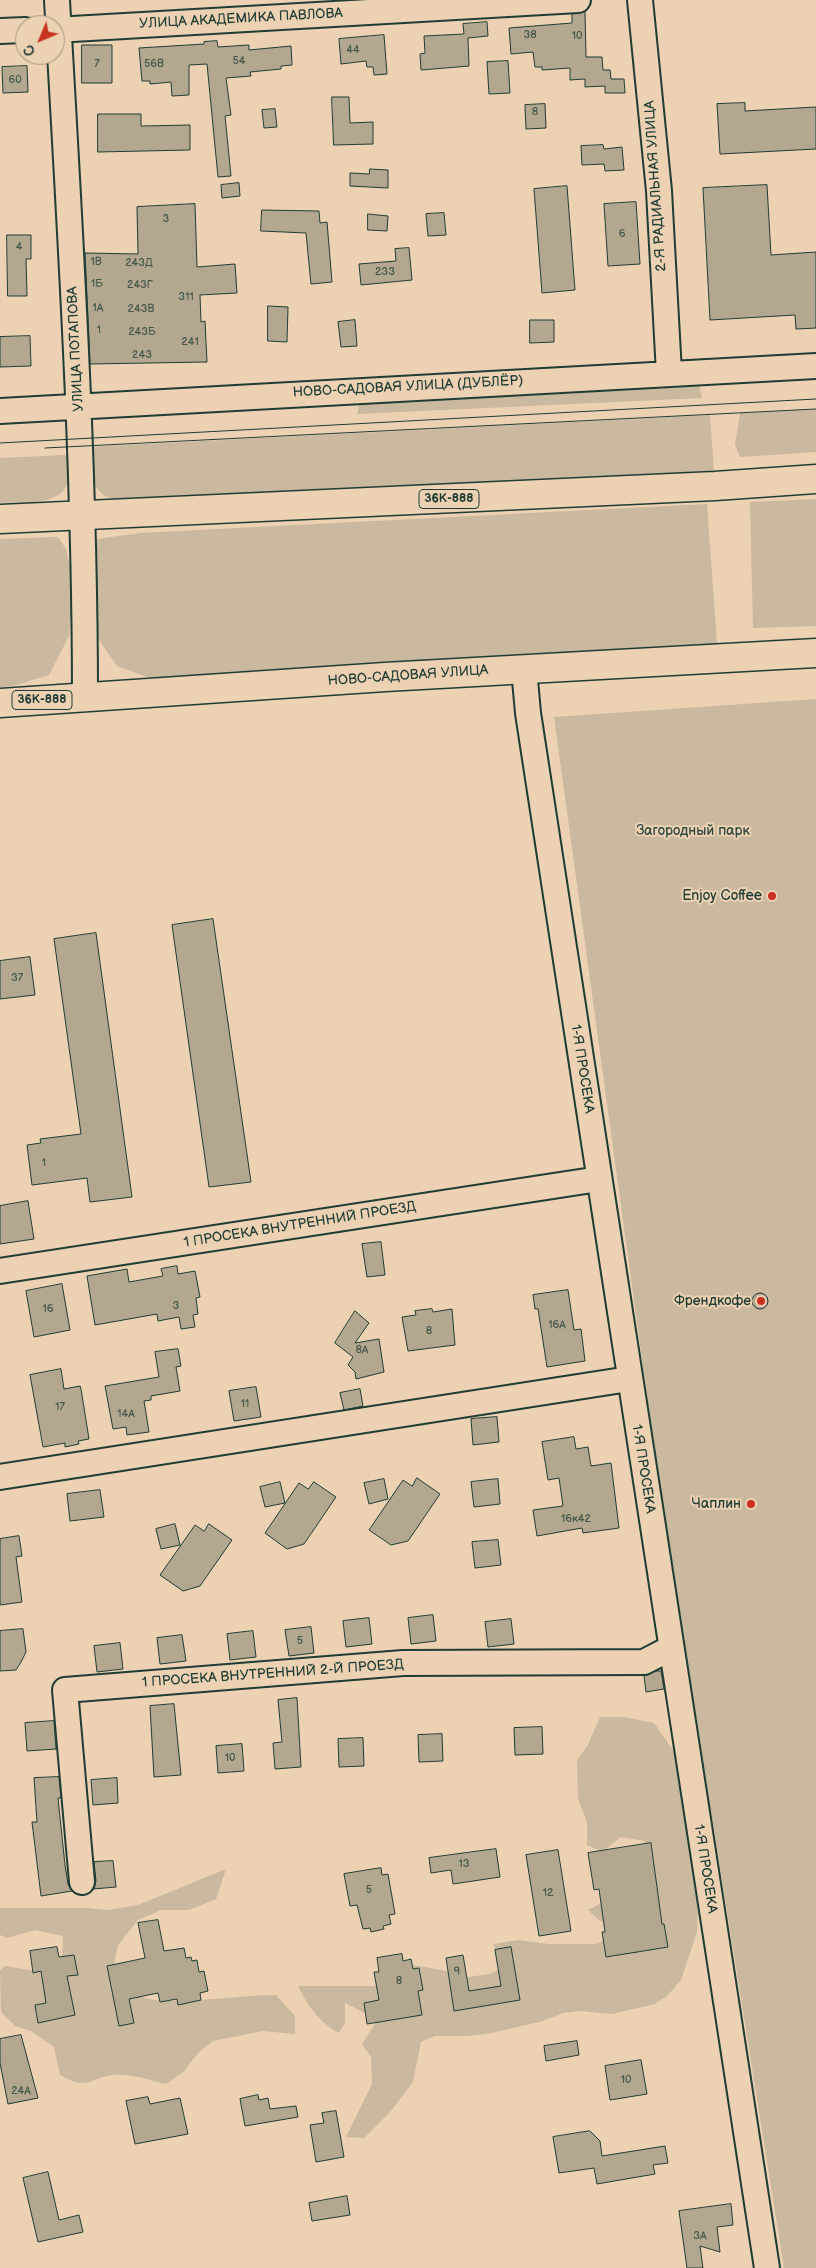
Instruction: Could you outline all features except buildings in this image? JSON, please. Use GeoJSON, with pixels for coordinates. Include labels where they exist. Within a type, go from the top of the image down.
{"type":"FeatureCollection","features":[{"type":"Feature","properties":{"kind":"main road","name":"36К-888"},"geometry":{"type":"LineString","coordinates":[[0,520],[722,486],[816,479]]}},
{"type":"Feature","properties":{"kind":"main road","name":"НОВО-САДОВАЯ УЛИЦА"},"geometry":{"type":"LineString","coordinates":[[0,702],[524,669],[816,653]]}},
{"type":"Feature","properties":{"kind":"street","name":"УЛИЦА ПОТАПОВА"},"geometry":{"type":"LineString","coordinates":[[57,0],[57,15]]}},
{"type":"Feature","properties":{"kind":"street","name":"УЛИЦА АКАДЕМИКА ПАВЛОВА"},"geometry":{"type":"LineString","coordinates":[[65,30],[578,0]]}},
{"type":"Feature","properties":{"kind":"street","name":"2-Я РАДИАЛЬНАЯ УЛИЦА"},"geometry":{"type":"LineString","coordinates":[[640,0],[659,191],[669,373]]}},
{"type":"Feature","properties":{"kind":"street"},"geometry":{"type":"LineString","coordinates":[[0,31],[15,30]]}},
{"type":"Feature","properties":{"kind":"street","name":"УЛИЦА ПОТАПОВА"},"geometry":{"type":"LineString","coordinates":[[59,65],[79,406],[85,611],[85,698]]}},
{"type":"Feature","properties":{"kind":"street","name":"НОВО-САДОВАЯ УЛИЦА (ДУБЛЁР)"},"geometry":{"type":"LineString","coordinates":[[0,411],[816,366]]}},
{"type":"Feature","properties":{"kind":"street","name":"1-Я ПРОСЕКА"},"geometry":{"type":"LineString","coordinates":[[524,669],[528,713],[629,1379],[767,2268]]}},
{"type":"Feature","properties":{"kind":"street","name":"1 ПРОСЕКА ВНУТРЕННИЙ ПРОЕЗД"},"geometry":{"type":"LineString","coordinates":[[0,1271],[599,1179]]}},
{"type":"Feature","properties":{"kind":"street"},"geometry":{"type":"LineString","coordinates":[[0,1477],[629,1379]]}},
{"type":"Feature","properties":{"kind":"street","name":"1 ПРОСЕКА ВНУТРЕННИЙ 2-Й ПРОЕЗД"},"geometry":{"type":"LineString","coordinates":[[82,1882],[65,1690],[402,1663],[644,1662],[671,1648]]}},
{"type":"Feature","properties":{"kind":"green space"},"geometry":{"type":"Polygon","coordinates":[[[699,386],[702,398],[357,414],[360,402],[699,386]]]}},
{"type":"Feature","properties":{"kind":"green space"},"geometry":{"type":"Polygon","coordinates":[[[816,409],[816,452],[740,457],[735,444],[740,413],[816,409]]]}},
{"type":"Feature","properties":{"kind":"green space"},"geometry":{"type":"Polygon","coordinates":[[[710,415],[714,471],[117,500],[103,494],[94,483],[88,454],[88,447],[710,415]]]}},
{"type":"Feature","properties":{"kind":"green space"},"geometry":{"type":"Polygon","coordinates":[[[65,455],[69,457],[70,474],[67,485],[60,493],[40,501],[0,503],[0,458],[65,455]]]}},
{"type":"Feature","properties":{"kind":"green space"},"geometry":{"type":"Polygon","coordinates":[[[816,499],[816,626],[753,628],[750,502],[816,499]]]}},
{"type":"Feature","properties":{"kind":"green space"},"geometry":{"type":"Polygon","coordinates":[[[707,504],[717,644],[150,678],[117,666],[93,631],[84,560],[97,539],[140,533],[707,504]]]}},
{"type":"Feature","properties":{"kind":"green space"},"geometry":{"type":"Polygon","coordinates":[[[58,537],[66,549],[74,585],[69,636],[49,675],[13,686],[0,687],[0,539],[58,537]]]}},
{"type":"Feature","properties":{"kind":"green space","name":"Загородный парк"},"geometry":{"type":"Polygon","coordinates":[[[816,699],[816,2268],[784,2268],[713,1823],[683,1658],[554,717],[816,699]]]}},
{"type":"Feature","properties":{"kind":"green space"},"geometry":{"type":"Polygon","coordinates":[[[600,1717],[624,1717],[654,1723],[675,1753],[682,1804],[699,1876],[697,1932],[681,1980],[667,1996],[655,2004],[612,2014],[580,2011],[563,2013],[543,2021],[492,2033],[467,2036],[435,2036],[421,2042],[413,2082],[390,2112],[364,2138],[346,2137],[372,2084],[371,2057],[362,2044],[375,2024],[371,2016],[345,2003],[345,2023],[339,2033],[315,2013],[305,2000],[298,1986],[388,1986],[412,1965],[468,1977],[490,1974],[503,1967],[493,1944],[518,1940],[549,1944],[595,1944],[634,1930],[600,1921],[588,1910],[621,1893],[645,1874],[645,1841],[621,1837],[602,1852],[587,1845],[587,1822],[578,1799],[577,1760],[588,1745],[600,1717]]]}},
{"type":"Feature","properties":{"kind":"green space"},"geometry":{"type":"Polygon","coordinates":[[[226,1869],[216,1899],[189,1910],[161,1910],[138,1920],[118,1945],[113,1970],[128,1988],[145,1998],[180,2001],[276,1995],[295,2016],[295,2034],[263,2031],[213,2041],[199,2052],[183,2072],[166,2084],[125,2075],[112,2075],[82,2083],[69,2080],[60,2075],[54,2047],[31,2031],[15,2026],[1,2012],[0,1970],[5,1966],[36,1971],[62,1963],[63,1936],[35,1930],[7,1938],[0,1935],[0,1908],[88,1908],[108,1910],[138,1905],[226,1869]]]}},
{"type":"Feature","properties":{"kind":"tram line"},"geometry":{"type":"LineString","coordinates":[[0,443],[816,399]]}},
{"type":"Feature","properties":{"kind":"tram line"},"geometry":{"type":"LineString","coordinates":[[45,448],[816,409]]}},
{"type":"Feature","properties":{"kind":"place","name":"Enjoy Coffee"},"geometry":{"type":"Point","coordinates":[772,896]}},
{"type":"Feature","properties":{"kind":"place","name":"Френдкофе"},"geometry":{"type":"Point","coordinates":[761,1301]}},
{"type":"Feature","properties":{"kind":"place","name":"Чаплин"},"geometry":{"type":"Point","coordinates":[751,1504]}}]}
